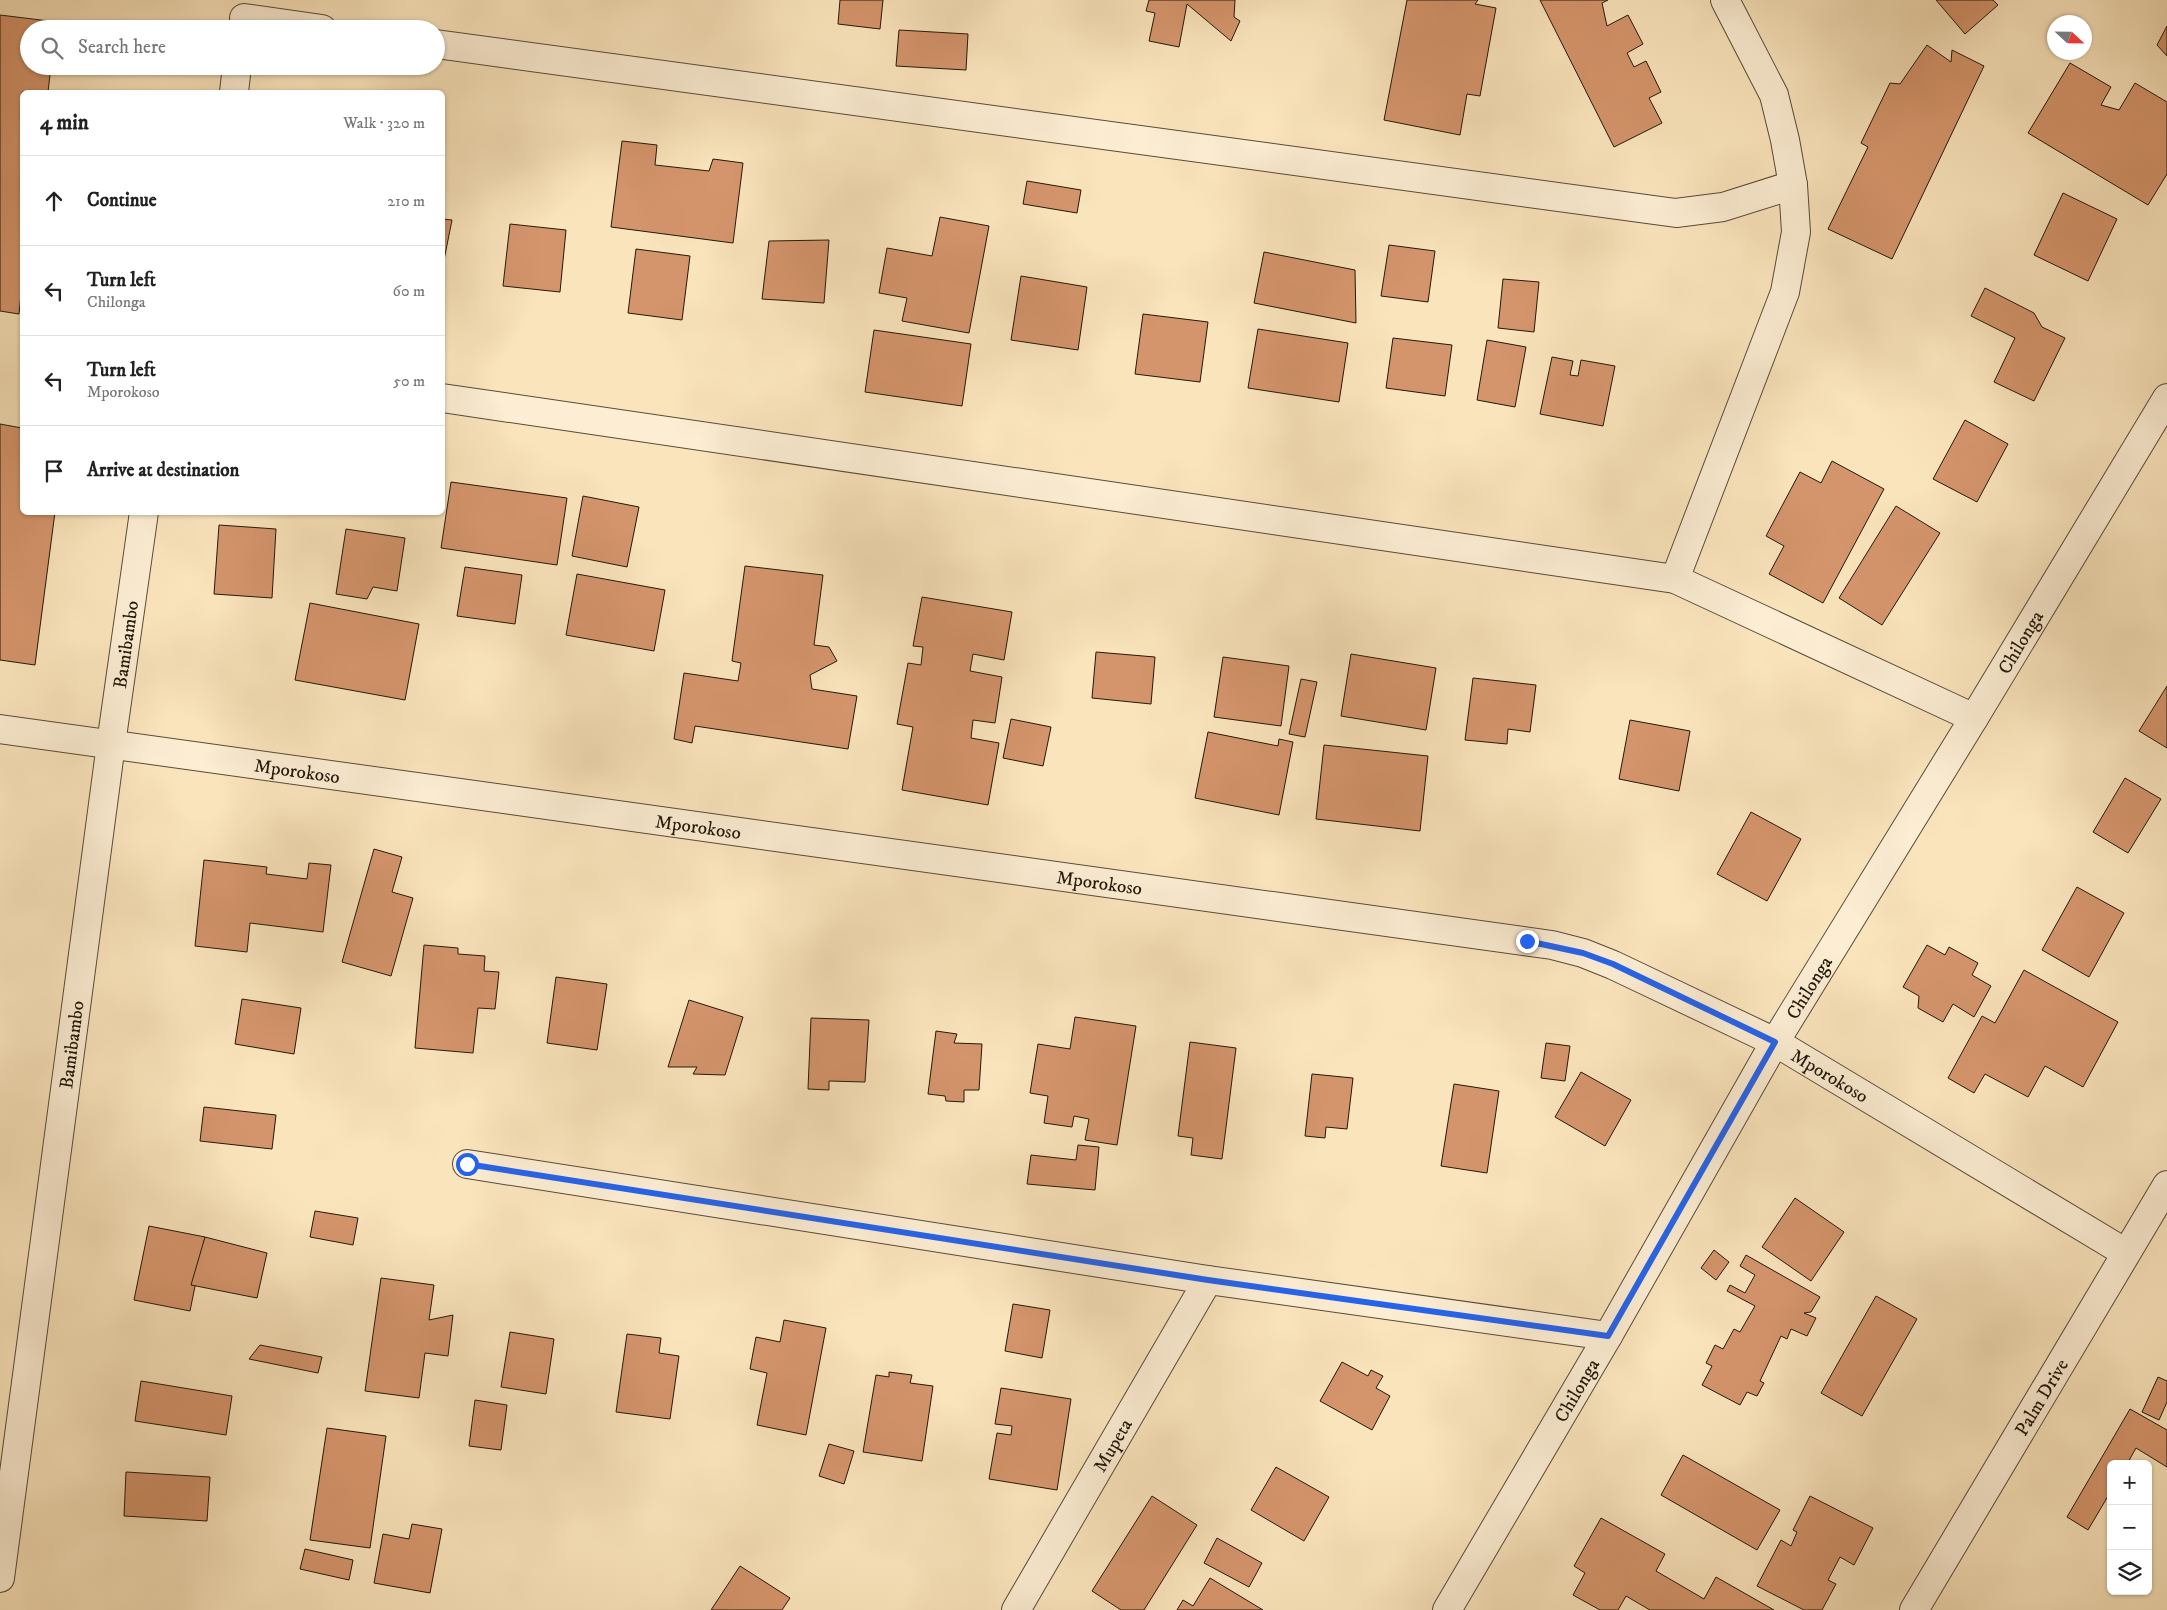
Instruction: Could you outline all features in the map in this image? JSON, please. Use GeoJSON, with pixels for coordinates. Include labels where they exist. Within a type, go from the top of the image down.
{"type":"FeatureCollection","features":[{"type":"Feature","properties":{"kind":"street"},"geometry":{"type":"LineString","coordinates":[[1675,579],[1785,292],[1796,232],[1793,185],[1774,95],[1725,0]]}},
{"type":"Feature","properties":{"kind":"street"},"geometry":{"type":"LineString","coordinates":[[244,16],[268,20]]}},
{"type":"Feature","properties":{"kind":"street"},"geometry":{"type":"LineString","coordinates":[[445,45],[1676,214],[1723,207],[1793,185]]}},
{"type":"Feature","properties":{"kind":"street"},"geometry":{"type":"LineString","coordinates":[[234,90],[237,75]]}},
{"type":"Feature","properties":{"kind":"street"},"geometry":{"type":"LineString","coordinates":[[445,398],[1675,579],[1974,718]]}},
{"type":"Feature","properties":{"kind":"street","name":"Chilonga"},"geometry":{"type":"LineString","coordinates":[[1447,1610],[1608,1336],[1775,1042],[1974,718],[2167,398]]}},
{"type":"Feature","properties":{"kind":"street","name":"Bamibambo"},"geometry":{"type":"LineString","coordinates":[[0,1578],[111,744],[144,515]]}},
{"type":"Feature","properties":{"kind":"street","name":"Mporokoso"},"geometry":{"type":"LineString","coordinates":[[0,729],[1552,945],[1583,953],[1613,964],[1775,1042],[2126,1253]]}},
{"type":"Feature","properties":{"kind":"street"},"geometry":{"type":"LineString","coordinates":[[467,1164],[1208,1280],[1608,1336]]}},
{"type":"Feature","properties":{"kind":"street","name":"Palm Drive"},"geometry":{"type":"LineString","coordinates":[[1914,1610],[2167,1185]]}},
{"type":"Feature","properties":{"kind":"street","name":"Mupeta"},"geometry":{"type":"LineString","coordinates":[[1016,1610],[1208,1280]]}},
{"type":"Feature","properties":{"kind":"building"},"geometry":{"type":"Polygon","coordinates":[[[840,0],[883,0],[880,29],[838,24],[840,0]]]}},
{"type":"Feature","properties":{"kind":"building"},"geometry":{"type":"Polygon","coordinates":[[[1149,0],[1235,0],[1234,17],[1240,21],[1231,41],[1187,4],[1179,47],[1149,41],[1155,13],[1146,11],[1149,0]]]}},
{"type":"Feature","properties":{"kind":"building"},"geometry":{"type":"Polygon","coordinates":[[[1407,0],[1478,0],[1475,4],[1496,8],[1480,96],[1467,94],[1460,135],[1384,120],[1407,0]]]}},
{"type":"Feature","properties":{"kind":"building"},"geometry":{"type":"Polygon","coordinates":[[[1540,0],[1608,0],[1602,3],[1607,26],[1628,15],[1643,44],[1627,53],[1634,67],[1646,61],[1661,92],[1649,98],[1662,123],[1614,147],[1540,0]]]}},
{"type":"Feature","properties":{"kind":"building"},"geometry":{"type":"Polygon","coordinates":[[[1936,0],[1993,0],[1998,5],[1965,34],[1936,0]]]}},
{"type":"Feature","properties":{"kind":"building"},"geometry":{"type":"Polygon","coordinates":[[[0,15],[41,20],[20,20],[20,75],[50,75],[48,90],[20,90],[20,305],[19,314],[0,311],[0,15]]]}},
{"type":"Feature","properties":{"kind":"building"},"geometry":{"type":"Polygon","coordinates":[[[2167,26],[2167,56],[2157,45],[2167,26]]]}},
{"type":"Feature","properties":{"kind":"building"},"geometry":{"type":"Polygon","coordinates":[[[899,30],[968,34],[966,70],[896,66],[899,30]]]}},
{"type":"Feature","properties":{"kind":"building"},"geometry":{"type":"Polygon","coordinates":[[[1927,45],[1951,62],[1952,50],[1984,66],[1892,259],[1828,229],[1868,147],[1861,143],[1890,83],[1900,84],[1927,45]]]}},
{"type":"Feature","properties":{"kind":"building"},"geometry":{"type":"Polygon","coordinates":[[[2070,63],[2111,87],[2101,105],[2119,110],[2135,83],[2167,102],[2167,174],[2148,205],[2028,133],[2070,63]]]}},
{"type":"Feature","properties":{"kind":"building"},"geometry":{"type":"Polygon","coordinates":[[[622,141],[657,145],[655,165],[709,171],[713,159],[743,163],[733,243],[611,227],[622,141]]]}},
{"type":"Feature","properties":{"kind":"building"},"geometry":{"type":"Polygon","coordinates":[[[1027,181],[1081,190],[1077,213],[1023,204],[1027,181]]]}},
{"type":"Feature","properties":{"kind":"building"},"geometry":{"type":"Polygon","coordinates":[[[2063,193],[2117,219],[2088,281],[2034,255],[2063,193]]]}},
{"type":"Feature","properties":{"kind":"building"},"geometry":{"type":"Polygon","coordinates":[[[940,217],[989,226],[969,333],[902,321],[907,298],[879,293],[887,248],[932,256],[940,217]]]}},
{"type":"Feature","properties":{"kind":"building"},"geometry":{"type":"Polygon","coordinates":[[[445,219],[452,220],[445,255],[445,219]]]}},
{"type":"Feature","properties":{"kind":"building"},"geometry":{"type":"Polygon","coordinates":[[[510,224],[566,230],[560,292],[503,286],[510,224]]]}},
{"type":"Feature","properties":{"kind":"building"},"geometry":{"type":"Polygon","coordinates":[[[829,240],[824,303],[762,299],[769,241],[829,240]]]}},
{"type":"Feature","properties":{"kind":"building"},"geometry":{"type":"Polygon","coordinates":[[[1389,245],[1435,251],[1428,302],[1381,296],[1389,245]]]}},
{"type":"Feature","properties":{"kind":"building"},"geometry":{"type":"Polygon","coordinates":[[[636,249],[690,256],[682,320],[628,313],[636,249]]]}},
{"type":"Feature","properties":{"kind":"building"},"geometry":{"type":"Polygon","coordinates":[[[1264,252],[1355,270],[1356,323],[1254,303],[1264,252]]]}},
{"type":"Feature","properties":{"kind":"building"},"geometry":{"type":"Polygon","coordinates":[[[1021,276],[1087,287],[1078,350],[1011,340],[1021,276]]]}},
{"type":"Feature","properties":{"kind":"building"},"geometry":{"type":"Polygon","coordinates":[[[1503,279],[1539,282],[1534,332],[1498,328],[1503,279]]]}},
{"type":"Feature","properties":{"kind":"building"},"geometry":{"type":"Polygon","coordinates":[[[1985,288],[2034,313],[2042,327],[2065,338],[2034,401],[1994,382],[2015,338],[1971,316],[1985,288]]]}},
{"type":"Feature","properties":{"kind":"building"},"geometry":{"type":"Polygon","coordinates":[[[1143,314],[1208,322],[1200,382],[1135,374],[1143,314]]]}},
{"type":"Feature","properties":{"kind":"building"},"geometry":{"type":"Polygon","coordinates":[[[1258,329],[1348,343],[1339,402],[1248,388],[1258,329]]]}},
{"type":"Feature","properties":{"kind":"building"},"geometry":{"type":"Polygon","coordinates":[[[874,330],[971,344],[962,406],[865,392],[874,330]]]}},
{"type":"Feature","properties":{"kind":"building"},"geometry":{"type":"Polygon","coordinates":[[[1393,338],[1452,345],[1445,396],[1386,388],[1393,338]]]}},
{"type":"Feature","properties":{"kind":"building"},"geometry":{"type":"Polygon","coordinates":[[[1487,340],[1526,347],[1515,407],[1477,400],[1487,340]]]}},
{"type":"Feature","properties":{"kind":"building"},"geometry":{"type":"Polygon","coordinates":[[[1552,357],[1573,361],[1570,375],[1578,376],[1581,360],[1615,366],[1603,426],[1540,414],[1552,357]]]}},
{"type":"Feature","properties":{"kind":"building"},"geometry":{"type":"Polygon","coordinates":[[[1965,420],[2008,444],[1977,502],[1933,479],[1965,420]]]}},
{"type":"Feature","properties":{"kind":"building"},"geometry":{"type":"Polygon","coordinates":[[[0,424],[20,428],[20,515],[55,515],[35,665],[0,660],[0,424]]]}},
{"type":"Feature","properties":{"kind":"building"},"geometry":{"type":"Polygon","coordinates":[[[1832,461],[1884,489],[1823,603],[1769,574],[1784,546],[1766,536],[1800,472],[1821,483],[1832,461]]]}},
{"type":"Feature","properties":{"kind":"building"},"geometry":{"type":"Polygon","coordinates":[[[451,482],[567,498],[557,565],[441,548],[451,482]]]}},
{"type":"Feature","properties":{"kind":"building"},"geometry":{"type":"Polygon","coordinates":[[[583,496],[639,507],[627,567],[572,556],[583,496]]]}},
{"type":"Feature","properties":{"kind":"building"},"geometry":{"type":"Polygon","coordinates":[[[1896,506],[1940,533],[1882,625],[1839,598],[1896,506]]]}},
{"type":"Feature","properties":{"kind":"building"},"geometry":{"type":"Polygon","coordinates":[[[219,525],[276,529],[272,598],[214,594],[219,525]]]}},
{"type":"Feature","properties":{"kind":"building"},"geometry":{"type":"Polygon","coordinates":[[[346,529],[405,538],[397,591],[373,587],[367,599],[336,594],[346,529]]]}},
{"type":"Feature","properties":{"kind":"building"},"geometry":{"type":"Polygon","coordinates":[[[745,566],[823,575],[814,645],[829,647],[837,661],[810,675],[812,689],[857,696],[848,749],[695,726],[692,743],[674,739],[684,673],[738,681],[741,663],[732,661],[745,566]]]}},
{"type":"Feature","properties":{"kind":"building"},"geometry":{"type":"Polygon","coordinates":[[[465,567],[522,575],[515,624],[457,616],[465,567]]]}},
{"type":"Feature","properties":{"kind":"building"},"geometry":{"type":"Polygon","coordinates":[[[577,574],[665,590],[654,651],[566,635],[577,574]]]}},
{"type":"Feature","properties":{"kind":"building"},"geometry":{"type":"Polygon","coordinates":[[[922,597],[1012,612],[1004,660],[973,654],[970,671],[1002,677],[995,723],[973,720],[971,738],[999,743],[988,805],[902,790],[913,727],[897,724],[908,663],[921,665],[923,647],[913,646],[922,597]]]}},
{"type":"Feature","properties":{"kind":"building"},"geometry":{"type":"Polygon","coordinates":[[[310,603],[419,624],[405,700],[295,680],[310,603]]]}},
{"type":"Feature","properties":{"kind":"building"},"geometry":{"type":"Polygon","coordinates":[[[1096,652],[1155,657],[1151,704],[1092,698],[1096,652]]]}},
{"type":"Feature","properties":{"kind":"building"},"geometry":{"type":"Polygon","coordinates":[[[1351,654],[1436,668],[1426,730],[1341,716],[1351,654]]]}},
{"type":"Feature","properties":{"kind":"building"},"geometry":{"type":"Polygon","coordinates":[[[1223,657],[1289,666],[1281,726],[1214,717],[1223,657]]]}},
{"type":"Feature","properties":{"kind":"building"},"geometry":{"type":"Polygon","coordinates":[[[1473,678],[1536,685],[1530,732],[1508,729],[1507,744],[1465,740],[1473,678]]]}},
{"type":"Feature","properties":{"kind":"building"},"geometry":{"type":"Polygon","coordinates":[[[1301,679],[1317,682],[1305,737],[1289,734],[1301,679]]]}},
{"type":"Feature","properties":{"kind":"building"},"geometry":{"type":"Polygon","coordinates":[[[2167,686],[2167,748],[2139,731],[2167,686]]]}},
{"type":"Feature","properties":{"kind":"building"},"geometry":{"type":"Polygon","coordinates":[[[1011,719],[1051,727],[1043,766],[1003,758],[1011,719]]]}},
{"type":"Feature","properties":{"kind":"building"},"geometry":{"type":"Polygon","coordinates":[[[1630,720],[1690,731],[1679,791],[1619,779],[1630,720]]]}},
{"type":"Feature","properties":{"kind":"building"},"geometry":{"type":"Polygon","coordinates":[[[1208,732],[1278,746],[1279,739],[1293,742],[1279,815],[1195,798],[1208,732]]]}},
{"type":"Feature","properties":{"kind":"building"},"geometry":{"type":"Polygon","coordinates":[[[1324,745],[1428,756],[1420,831],[1316,819],[1324,745]]]}},
{"type":"Feature","properties":{"kind":"building"},"geometry":{"type":"Polygon","coordinates":[[[2125,778],[2161,799],[2128,853],[2093,832],[2125,778]]]}},
{"type":"Feature","properties":{"kind":"building"},"geometry":{"type":"Polygon","coordinates":[[[1751,812],[1801,839],[1767,901],[1717,874],[1751,812]]]}},
{"type":"Feature","properties":{"kind":"building"},"geometry":{"type":"Polygon","coordinates":[[[374,849],[402,857],[392,892],[413,898],[391,976],[342,962],[374,849]]]}},
{"type":"Feature","properties":{"kind":"building"},"geometry":{"type":"Polygon","coordinates":[[[204,860],[267,867],[266,874],[307,879],[309,863],[331,865],[323,932],[250,923],[247,952],[195,946],[204,860]]]}},
{"type":"Feature","properties":{"kind":"building"},"geometry":{"type":"Polygon","coordinates":[[[2077,887],[2124,913],[2089,977],[2042,950],[2077,887]]]}},
{"type":"Feature","properties":{"kind":"building"},"geometry":{"type":"Polygon","coordinates":[[[424,945],[458,948],[458,954],[485,956],[484,971],[499,972],[495,1009],[478,1008],[473,1053],[415,1048],[424,945]]]}},
{"type":"Feature","properties":{"kind":"building"},"geometry":{"type":"Polygon","coordinates":[[[1927,945],[1945,955],[1949,947],[1978,963],[1972,975],[1991,986],[1974,1017],[1953,1004],[1943,1022],[1918,1008],[1919,996],[1903,987],[1927,945]]]}},
{"type":"Feature","properties":{"kind":"building"},"geometry":{"type":"Polygon","coordinates":[[[2024,970],[2118,1022],[2083,1087],[2045,1066],[2028,1097],[1985,1074],[1974,1093],[1948,1078],[1982,1016],[1995,1023],[2024,970]]]}},
{"type":"Feature","properties":{"kind":"building"},"geometry":{"type":"Polygon","coordinates":[[[556,977],[607,984],[597,1050],[547,1043],[556,977]]]}},
{"type":"Feature","properties":{"kind":"building"},"geometry":{"type":"Polygon","coordinates":[[[242,999],[301,1008],[294,1054],[235,1044],[242,999]]]}},
{"type":"Feature","properties":{"kind":"building"},"geometry":{"type":"Polygon","coordinates":[[[689,1000],[743,1017],[725,1075],[693,1074],[697,1067],[668,1067],[689,1000]]]}},
{"type":"Feature","properties":{"kind":"building"},"geometry":{"type":"Polygon","coordinates":[[[1075,1017],[1136,1026],[1117,1145],[1085,1140],[1089,1119],[1074,1116],[1072,1127],[1044,1123],[1048,1096],[1030,1093],[1038,1044],[1070,1049],[1075,1017]]]}},
{"type":"Feature","properties":{"kind":"building"},"geometry":{"type":"Polygon","coordinates":[[[811,1018],[869,1020],[865,1082],[829,1081],[829,1090],[808,1089],[811,1018]]]}},
{"type":"Feature","properties":{"kind":"building"},"geometry":{"type":"Polygon","coordinates":[[[936,1031],[957,1034],[954,1043],[982,1044],[979,1090],[964,1090],[964,1102],[946,1101],[945,1096],[928,1094],[936,1031]]]}},
{"type":"Feature","properties":{"kind":"building"},"geometry":{"type":"Polygon","coordinates":[[[1190,1042],[1236,1048],[1222,1159],[1191,1155],[1193,1138],[1178,1136],[1190,1042]]]}},
{"type":"Feature","properties":{"kind":"building"},"geometry":{"type":"Polygon","coordinates":[[[1546,1043],[1570,1046],[1565,1081],[1541,1078],[1546,1043]]]}},
{"type":"Feature","properties":{"kind":"building"},"geometry":{"type":"Polygon","coordinates":[[[1581,1072],[1631,1100],[1605,1146],[1555,1117],[1581,1072]]]}},
{"type":"Feature","properties":{"kind":"building"},"geometry":{"type":"Polygon","coordinates":[[[1312,1074],[1353,1078],[1347,1129],[1326,1127],[1325,1138],[1305,1136],[1312,1074]]]}},
{"type":"Feature","properties":{"kind":"building"},"geometry":{"type":"Polygon","coordinates":[[[1454,1084],[1499,1091],[1487,1173],[1441,1166],[1454,1084]]]}},
{"type":"Feature","properties":{"kind":"building"},"geometry":{"type":"Polygon","coordinates":[[[204,1107],[276,1115],[272,1149],[200,1141],[204,1107]]]}},
{"type":"Feature","properties":{"kind":"building"},"geometry":{"type":"Polygon","coordinates":[[[1078,1145],[1099,1147],[1095,1190],[1027,1184],[1031,1155],[1076,1160],[1078,1145]]]}},
{"type":"Feature","properties":{"kind":"building"},"geometry":{"type":"Polygon","coordinates":[[[1795,1198],[1844,1232],[1811,1281],[1762,1247],[1795,1198]]]}},
{"type":"Feature","properties":{"kind":"building"},"geometry":{"type":"Polygon","coordinates":[[[315,1211],[358,1218],[353,1245],[310,1237],[315,1211]]]}},
{"type":"Feature","properties":{"kind":"building"},"geometry":{"type":"Polygon","coordinates":[[[149,1226],[205,1237],[190,1311],[134,1300],[149,1226]]]}},
{"type":"Feature","properties":{"kind":"building"},"geometry":{"type":"Polygon","coordinates":[[[205,1237],[267,1253],[257,1298],[191,1285],[205,1237]]]}},
{"type":"Feature","properties":{"kind":"building"},"geometry":{"type":"Polygon","coordinates":[[[1714,1250],[1729,1262],[1716,1280],[1701,1268],[1714,1250]]]}},
{"type":"Feature","properties":{"kind":"building"},"geometry":{"type":"Polygon","coordinates":[[[1746,1255],[1820,1297],[1811,1312],[1804,1313],[1816,1318],[1807,1336],[1791,1329],[1787,1339],[1781,1336],[1760,1381],[1764,1383],[1757,1396],[1747,1392],[1740,1405],[1702,1385],[1712,1366],[1706,1363],[1715,1345],[1723,1349],[1734,1329],[1740,1332],[1755,1306],[1727,1291],[1730,1285],[1745,1293],[1755,1275],[1740,1266],[1746,1255]]]}},
{"type":"Feature","properties":{"kind":"building"},"geometry":{"type":"Polygon","coordinates":[[[381,1278],[434,1285],[429,1320],[453,1315],[448,1356],[425,1353],[419,1398],[365,1391],[381,1278]]]}},
{"type":"Feature","properties":{"kind":"building"},"geometry":{"type":"Polygon","coordinates":[[[1876,1296],[1917,1319],[1862,1416],[1821,1393],[1876,1296]]]}},
{"type":"Feature","properties":{"kind":"building"},"geometry":{"type":"Polygon","coordinates":[[[1013,1304],[1050,1310],[1042,1358],[1005,1351],[1013,1304]]]}},
{"type":"Feature","properties":{"kind":"building"},"geometry":{"type":"Polygon","coordinates":[[[784,1320],[826,1328],[806,1435],[757,1425],[767,1373],[750,1369],[756,1337],[780,1342],[784,1320]]]}},
{"type":"Feature","properties":{"kind":"building"},"geometry":{"type":"Polygon","coordinates":[[[510,1332],[554,1339],[546,1394],[501,1387],[510,1332]]]}},
{"type":"Feature","properties":{"kind":"building"},"geometry":{"type":"Polygon","coordinates":[[[627,1334],[661,1338],[659,1353],[679,1356],[670,1419],[616,1412],[627,1334]]]}},
{"type":"Feature","properties":{"kind":"building"},"geometry":{"type":"Polygon","coordinates":[[[260,1345],[322,1357],[318,1373],[249,1359],[260,1345]]]}},
{"type":"Feature","properties":{"kind":"building"},"geometry":{"type":"Polygon","coordinates":[[[1342,1362],[1368,1376],[1371,1370],[1383,1376],[1376,1388],[1390,1396],[1372,1430],[1320,1401],[1342,1362]]]}},
{"type":"Feature","properties":{"kind":"building"},"geometry":{"type":"Polygon","coordinates":[[[889,1372],[912,1375],[910,1383],[933,1386],[922,1461],[863,1452],[876,1375],[889,1377],[889,1372]]]}},
{"type":"Feature","properties":{"kind":"building"},"geometry":{"type":"Polygon","coordinates":[[[2158,1377],[2167,1381],[2167,1402],[2159,1420],[2142,1412],[2158,1377]]]}},
{"type":"Feature","properties":{"kind":"building"},"geometry":{"type":"Polygon","coordinates":[[[141,1381],[232,1396],[226,1435],[135,1421],[141,1381]]]}},
{"type":"Feature","properties":{"kind":"building"},"geometry":{"type":"Polygon","coordinates":[[[1001,1388],[1071,1399],[1057,1490],[989,1479],[997,1433],[1011,1435],[1012,1426],[995,1424],[1001,1388]]]}},
{"type":"Feature","properties":{"kind":"building"},"geometry":{"type":"Polygon","coordinates":[[[475,1400],[507,1405],[501,1450],[469,1446],[475,1400]]]}},
{"type":"Feature","properties":{"kind":"building"},"geometry":{"type":"Polygon","coordinates":[[[2130,1409],[2167,1430],[2167,1467],[2136,1448],[2129,1460],[2107,1460],[2107,1498],[2088,1530],[2067,1517],[2130,1409]]]}},
{"type":"Feature","properties":{"kind":"building"},"geometry":{"type":"Polygon","coordinates":[[[327,1428],[386,1436],[370,1548],[310,1540],[327,1428]]]}},
{"type":"Feature","properties":{"kind":"building"},"geometry":{"type":"Polygon","coordinates":[[[829,1444],[854,1451],[844,1484],[819,1476],[829,1444]]]}},
{"type":"Feature","properties":{"kind":"building"},"geometry":{"type":"Polygon","coordinates":[[[1683,1455],[1780,1510],[1757,1550],[1661,1495],[1683,1455]]]}},
{"type":"Feature","properties":{"kind":"building"},"geometry":{"type":"Polygon","coordinates":[[[1276,1467],[1329,1497],[1304,1541],[1251,1510],[1276,1467]]]}},
{"type":"Feature","properties":{"kind":"building"},"geometry":{"type":"Polygon","coordinates":[[[126,1472],[210,1477],[207,1521],[124,1516],[126,1472]]]}},
{"type":"Feature","properties":{"kind":"building"},"geometry":{"type":"Polygon","coordinates":[[[1152,1496],[1197,1525],[1144,1610],[1121,1610],[1092,1591],[1152,1496]]]}},
{"type":"Feature","properties":{"kind":"building"},"geometry":{"type":"Polygon","coordinates":[[[1810,1496],[1873,1528],[1854,1565],[1840,1557],[1828,1580],[1836,1584],[1822,1610],[1804,1610],[1757,1586],[1781,1540],[1791,1546],[1797,1532],[1793,1530],[1810,1496]]]}},
{"type":"Feature","properties":{"kind":"building"},"geometry":{"type":"Polygon","coordinates":[[[1601,1518],[1665,1554],[1656,1571],[1704,1599],[1716,1577],[1774,1610],[1650,1610],[1626,1596],[1618,1610],[1600,1610],[1573,1595],[1585,1573],[1574,1566],[1601,1518]]]}},
{"type":"Feature","properties":{"kind":"building"},"geometry":{"type":"Polygon","coordinates":[[[412,1524],[442,1529],[430,1593],[374,1583],[383,1534],[409,1539],[412,1524]]]}},
{"type":"Feature","properties":{"kind":"building"},"geometry":{"type":"Polygon","coordinates":[[[1217,1538],[1262,1563],[1249,1587],[1204,1563],[1217,1538]]]}},
{"type":"Feature","properties":{"kind":"building"},"geometry":{"type":"Polygon","coordinates":[[[305,1549],[353,1560],[349,1580],[300,1569],[305,1549]]]}},
{"type":"Feature","properties":{"kind":"building"},"geometry":{"type":"Polygon","coordinates":[[[740,1566],[790,1598],[782,1610],[711,1610],[740,1566]]]}},
{"type":"Feature","properties":{"kind":"building"},"geometry":{"type":"Polygon","coordinates":[[[1210,1578],[1263,1610],[1177,1610],[1183,1600],[1193,1606],[1210,1578]]]}},
{"type":"Feature","properties":{"kind":"route"},"geometry":{"type":"LineString","coordinates":[[467,1164],[1208,1280],[1608,1336],[1775,1042],[1613,964],[1583,953],[1527,941]]}}]}
